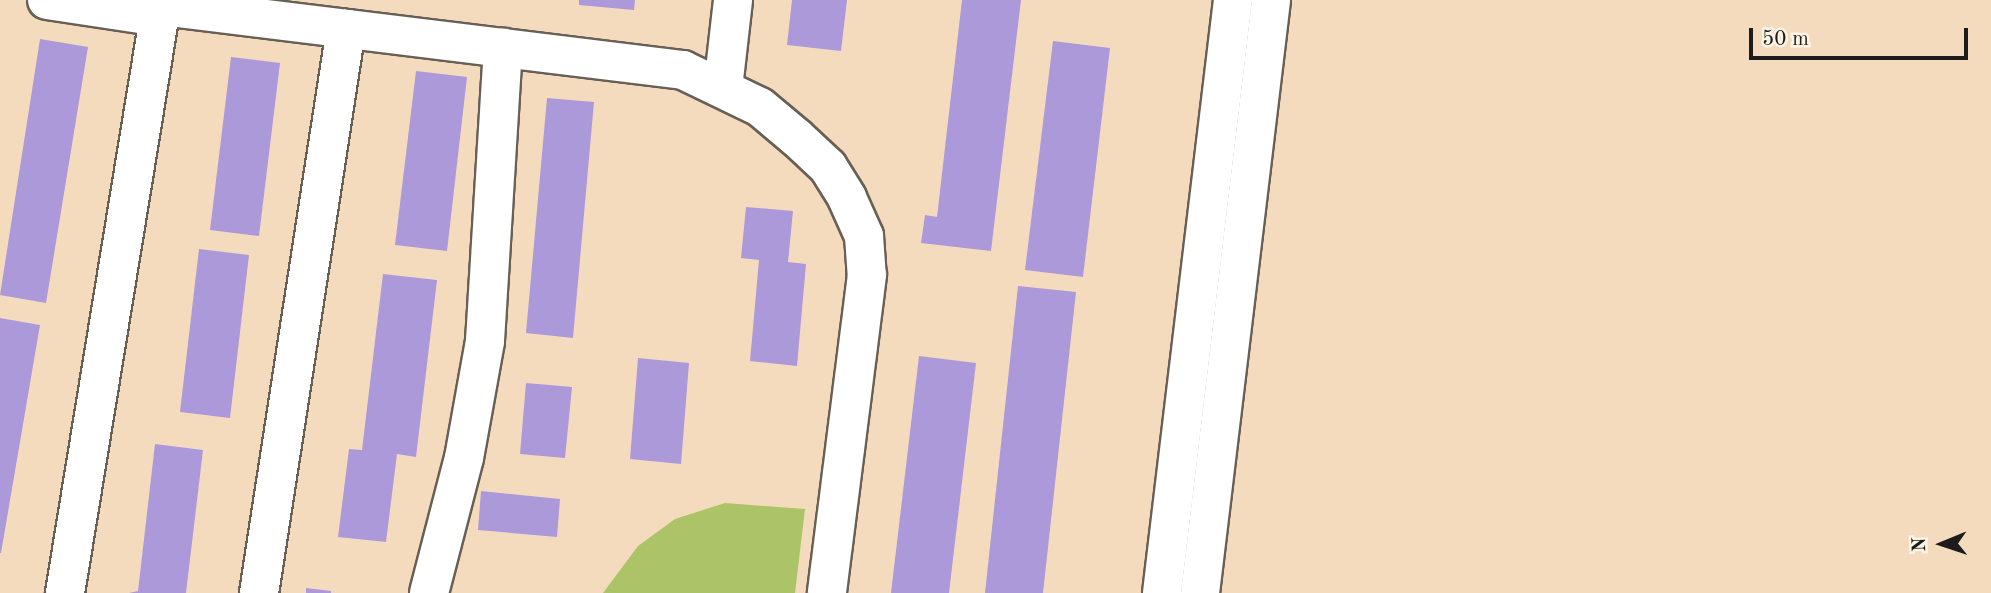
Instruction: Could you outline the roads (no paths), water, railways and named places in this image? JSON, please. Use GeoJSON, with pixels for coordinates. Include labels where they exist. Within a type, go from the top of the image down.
{"type":"FeatureCollection","features":[{"type":"Feature","properties":{"kind":"street"},"geometry":{"type":"LineString","coordinates":[[47,0],[161,8],[683,70],[760,107],[828,167],[864,236],[867,275],[827,593]]}},
{"type":"Feature","properties":{"kind":"street"},"geometry":{"type":"LineString","coordinates":[[723,88],[733,0]]}},
{"type":"Feature","properties":{"kind":"street"},"geometry":{"type":"LineString","coordinates":[[1162,593],[1233,0]]}},
{"type":"Feature","properties":{"kind":"street"},"geometry":{"type":"LineString","coordinates":[[1200,593],[1271,0]]}},
{"type":"Feature","properties":{"kind":"street"},"geometry":{"type":"LineString","coordinates":[[65,593],[161,8]]}},
{"type":"Feature","properties":{"kind":"street"},"geometry":{"type":"LineString","coordinates":[[259,593],[346,29]]}},
{"type":"Feature","properties":{"kind":"street"},"geometry":{"type":"LineString","coordinates":[[429,593],[464,458],[485,341],[503,48]]}}]}
